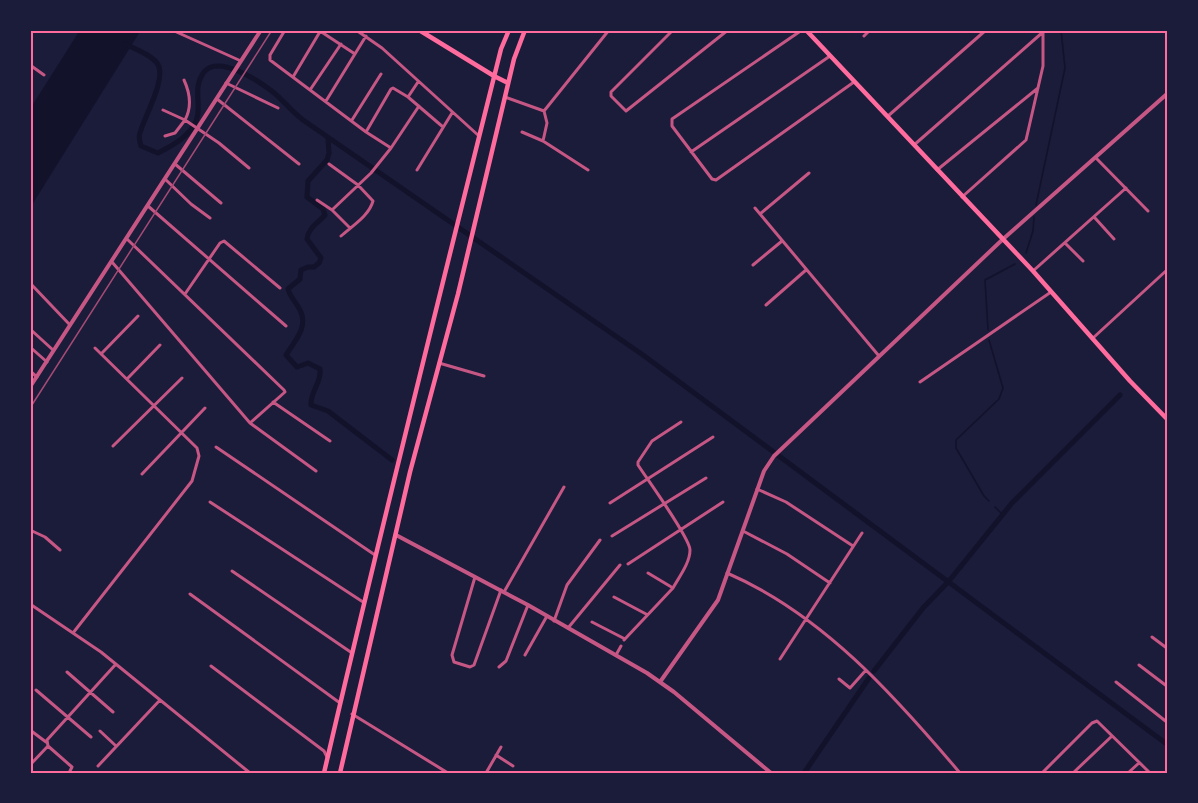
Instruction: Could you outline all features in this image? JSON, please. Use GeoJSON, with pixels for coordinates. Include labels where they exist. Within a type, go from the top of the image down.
{"type":"FeatureCollection","features":[{"type":"Feature","properties":{"kind":"main road"},"geometry":{"type":"LineString","coordinates":[[419,30],[508,83]]}},
{"type":"Feature","properties":{"kind":"main road"},"geometry":{"type":"LineString","coordinates":[[324,773],[363,602],[453,238],[501,49],[509,30]]}},
{"type":"Feature","properties":{"kind":"main road"},"geometry":{"type":"LineString","coordinates":[[340,773],[352,714],[508,83],[518,44],[525,30]]}},
{"type":"Feature","properties":{"kind":"main road"},"geometry":{"type":"LineString","coordinates":[[804,30],[1033,271],[1130,381],[1168,420]]}},
{"type":"Feature","properties":{"kind":"street"},"geometry":{"type":"LineString","coordinates":[[172,30],[241,62]]}},
{"type":"Feature","properties":{"kind":"street"},"geometry":{"type":"LineString","coordinates":[[30,387],[261,30]]}},
{"type":"Feature","properties":{"kind":"street"},"geometry":{"type":"LineString","coordinates":[[285,30],[269,57],[366,132],[392,148]]}},
{"type":"Feature","properties":{"kind":"street"},"geometry":{"type":"LineString","coordinates":[[356,30],[366,36],[479,136]]}},
{"type":"Feature","properties":{"kind":"street"},"geometry":{"type":"LineString","coordinates":[[544,111],[609,30]]}},
{"type":"Feature","properties":{"kind":"street"},"geometry":{"type":"LineString","coordinates":[[673,30],[611,92],[611,96],[628,110],[728,30]]}},
{"type":"Feature","properties":{"kind":"street"},"geometry":{"type":"LineString","coordinates":[[804,30],[672,119],[672,126],[715,180],[854,82]]}},
{"type":"Feature","properties":{"kind":"street"},"geometry":{"type":"LineString","coordinates":[[864,36],[870,30]]}},
{"type":"Feature","properties":{"kind":"street"},"geometry":{"type":"LineString","coordinates":[[887,117],[986,30]]}},
{"type":"Feature","properties":{"kind":"street"},"geometry":{"type":"LineString","coordinates":[[293,77],[321,31],[355,54]]}},
{"type":"Feature","properties":{"kind":"street"},"geometry":{"type":"LineString","coordinates":[[963,197],[1026,140],[1043,66],[1041,31]]}},
{"type":"Feature","properties":{"kind":"street"},"geometry":{"type":"LineString","coordinates":[[914,145],[1041,31]]}},
{"type":"Feature","properties":{"kind":"street"},"geometry":{"type":"LineString","coordinates":[[326,102],[366,36]]}},
{"type":"Feature","properties":{"kind":"street"},"geometry":{"type":"LineString","coordinates":[[310,90],[341,44]]}},
{"type":"Feature","properties":{"kind":"street"},"geometry":{"type":"LineString","coordinates":[[691,152],[830,56]]}},
{"type":"Feature","properties":{"kind":"street"},"geometry":{"type":"LineString","coordinates":[[30,65],[44,75]]}},
{"type":"Feature","properties":{"kind":"street"},"geometry":{"type":"LineString","coordinates":[[352,121],[381,74]]}},
{"type":"Feature","properties":{"kind":"street"},"geometry":{"type":"LineString","coordinates":[[165,136],[175,133],[190,110],[184,80]]}},
{"type":"Feature","properties":{"kind":"street"},"geometry":{"type":"LineString","coordinates":[[408,97],[418,82]]}},
{"type":"Feature","properties":{"kind":"street"},"geometry":{"type":"LineString","coordinates":[[226,83],[278,108]]}},
{"type":"Feature","properties":{"kind":"street"},"geometry":{"type":"LineString","coordinates":[[366,132],[393,88],[408,97],[443,127]]}},
{"type":"Feature","properties":{"kind":"street"},"geometry":{"type":"LineString","coordinates":[[937,170],[1038,88]]}},
{"type":"Feature","properties":{"kind":"street"},"geometry":{"type":"LineString","coordinates":[[660,682],[718,600],[764,471],[774,456],[1002,240],[1168,93]]}},
{"type":"Feature","properties":{"kind":"street"},"geometry":{"type":"LineString","coordinates":[[505,97],[544,111]]}},
{"type":"Feature","properties":{"kind":"street"},"geometry":{"type":"LineString","coordinates":[[217,99],[299,164]]}},
{"type":"Feature","properties":{"kind":"street"},"geometry":{"type":"LineString","coordinates":[[332,210],[377,167],[419,106]]}},
{"type":"Feature","properties":{"kind":"street"},"geometry":{"type":"LineString","coordinates":[[163,110],[198,128],[249,168]]}},
{"type":"Feature","properties":{"kind":"street"},"geometry":{"type":"LineString","coordinates":[[543,141],[547,123],[544,111]]}},
{"type":"Feature","properties":{"kind":"street"},"geometry":{"type":"LineString","coordinates":[[417,170],[452,113]]}},
{"type":"Feature","properties":{"kind":"street"},"geometry":{"type":"LineString","coordinates":[[522,132],[543,141],[588,170]]}},
{"type":"Feature","properties":{"kind":"street"},"geometry":{"type":"LineString","coordinates":[[1096,158],[1149,211]]}},
{"type":"Feature","properties":{"kind":"street"},"geometry":{"type":"LineString","coordinates":[[175,164],[221,203]]}},
{"type":"Feature","properties":{"kind":"street"},"geometry":{"type":"LineString","coordinates":[[328,164],[358,184],[371,197],[373,204],[360,220],[341,236]]}},
{"type":"Feature","properties":{"kind":"street"},"geometry":{"type":"LineString","coordinates":[[760,215],[809,173]]}},
{"type":"Feature","properties":{"kind":"street"},"geometry":{"type":"LineString","coordinates":[[165,179],[191,204],[210,218]]}},
{"type":"Feature","properties":{"kind":"street"},"geometry":{"type":"LineString","coordinates":[[1033,271],[1126,188]]}},
{"type":"Feature","properties":{"kind":"street"},"geometry":{"type":"LineString","coordinates":[[317,200],[332,210],[350,228]]}},
{"type":"Feature","properties":{"kind":"street"},"geometry":{"type":"LineString","coordinates":[[148,206],[286,326]]}},
{"type":"Feature","properties":{"kind":"street"},"geometry":{"type":"LineString","coordinates":[[755,208],[880,358]]}},
{"type":"Feature","properties":{"kind":"street"},"geometry":{"type":"LineString","coordinates":[[1094,217],[1114,238]]}},
{"type":"Feature","properties":{"kind":"street"},"geometry":{"type":"LineString","coordinates":[[127,239],[284,390],[285,392],[250,423]]}},
{"type":"Feature","properties":{"kind":"street"},"geometry":{"type":"LineString","coordinates":[[185,294],[220,243],[224,241],[280,288]]}},
{"type":"Feature","properties":{"kind":"street"},"geometry":{"type":"LineString","coordinates":[[753,266],[782,241]]}},
{"type":"Feature","properties":{"kind":"street"},"geometry":{"type":"LineString","coordinates":[[1065,243],[1083,261]]}},
{"type":"Feature","properties":{"kind":"street"},"geometry":{"type":"LineString","coordinates":[[112,262],[250,423],[316,471]]}},
{"type":"Feature","properties":{"kind":"street"},"geometry":{"type":"LineString","coordinates":[[1093,338],[1168,269]]}},
{"type":"Feature","properties":{"kind":"street"},"geometry":{"type":"LineString","coordinates":[[766,305],[806,270]]}},
{"type":"Feature","properties":{"kind":"street"},"geometry":{"type":"LineString","coordinates":[[30,283],[70,325]]}},
{"type":"Feature","properties":{"kind":"street"},"geometry":{"type":"LineString","coordinates":[[920,382],[1051,292]]}},
{"type":"Feature","properties":{"kind":"street"},"geometry":{"type":"LineString","coordinates":[[101,354],[138,316]]}},
{"type":"Feature","properties":{"kind":"street"},"geometry":{"type":"LineString","coordinates":[[30,329],[54,351]]}},
{"type":"Feature","properties":{"kind":"street"},"geometry":{"type":"LineString","coordinates":[[127,379],[160,345]]}},
{"type":"Feature","properties":{"kind":"street"},"geometry":{"type":"LineString","coordinates":[[30,347],[47,362]]}},
{"type":"Feature","properties":{"kind":"street"},"geometry":{"type":"LineString","coordinates":[[72,633],[192,481],[198,456],[197,448],[95,348]]}},
{"type":"Feature","properties":{"kind":"street"},"geometry":{"type":"LineString","coordinates":[[439,363],[484,376]]}},
{"type":"Feature","properties":{"kind":"street"},"geometry":{"type":"LineString","coordinates":[[30,371],[37,377]]}},
{"type":"Feature","properties":{"kind":"street"},"geometry":{"type":"LineString","coordinates":[[113,446],[182,378]]}},
{"type":"Feature","properties":{"kind":"street"},"geometry":{"type":"LineString","coordinates":[[273,402],[330,441]]}},
{"type":"Feature","properties":{"kind":"street"},"geometry":{"type":"LineString","coordinates":[[142,474],[205,408]]}},
{"type":"Feature","properties":{"kind":"street"},"geometry":{"type":"LineString","coordinates":[[592,622],[624,639],[672,588],[685,567],[690,550],[688,542],[638,465],[638,460],[652,441],[681,422]]}},
{"type":"Feature","properties":{"kind":"street"},"geometry":{"type":"LineString","coordinates":[[610,503],[712,437]]}},
{"type":"Feature","properties":{"kind":"street"},"geometry":{"type":"LineString","coordinates":[[216,447],[375,555]]}},
{"type":"Feature","properties":{"kind":"street"},"geometry":{"type":"LineString","coordinates":[[612,536],[706,478]]}},
{"type":"Feature","properties":{"kind":"street"},"geometry":{"type":"LineString","coordinates":[[475,577],[452,655],[454,662],[470,667],[474,664],[502,591],[564,487]]}},
{"type":"Feature","properties":{"kind":"street"},"geometry":{"type":"LineString","coordinates":[[757,489],[786,502],[853,546]]}},
{"type":"Feature","properties":{"kind":"street"},"geometry":{"type":"LineString","coordinates":[[210,502],[363,602]]}},
{"type":"Feature","properties":{"kind":"street"},"geometry":{"type":"LineString","coordinates":[[627,564],[723,502]]}},
{"type":"Feature","properties":{"kind":"street"},"geometry":{"type":"LineString","coordinates":[[30,530],[45,537],[60,550]]}},
{"type":"Feature","properties":{"kind":"street"},"geometry":{"type":"LineString","coordinates":[[743,531],[787,554],[830,583]]}},
{"type":"Feature","properties":{"kind":"street"},"geometry":{"type":"LineString","coordinates":[[780,659],[862,534]]}},
{"type":"Feature","properties":{"kind":"street"},"geometry":{"type":"LineString","coordinates":[[396,535],[528,605],[660,682],[771,773]]}},
{"type":"Feature","properties":{"kind":"street"},"geometry":{"type":"LineString","coordinates":[[554,621],[567,585],[600,540]]}},
{"type":"Feature","properties":{"kind":"street"},"geometry":{"type":"LineString","coordinates":[[568,628],[620,566]]}},
{"type":"Feature","properties":{"kind":"street"},"geometry":{"type":"LineString","coordinates":[[232,571],[352,653]]}},
{"type":"Feature","properties":{"kind":"street"},"geometry":{"type":"LineString","coordinates":[[648,573],[672,588]]}},
{"type":"Feature","properties":{"kind":"street"},"geometry":{"type":"LineString","coordinates":[[727,573],[774,596],[807,618],[876,678],[960,773]]}},
{"type":"Feature","properties":{"kind":"street"},"geometry":{"type":"LineString","coordinates":[[190,594],[340,703]]}},
{"type":"Feature","properties":{"kind":"street"},"geometry":{"type":"LineString","coordinates":[[614,597],[646,614]]}},
{"type":"Feature","properties":{"kind":"street"},"geometry":{"type":"LineString","coordinates":[[30,604],[116,664],[250,773]]}},
{"type":"Feature","properties":{"kind":"street"},"geometry":{"type":"LineString","coordinates":[[499,667],[506,661],[528,605]]}},
{"type":"Feature","properties":{"kind":"street"},"geometry":{"type":"LineString","coordinates":[[525,655],[547,616]]}},
{"type":"Feature","properties":{"kind":"street"},"geometry":{"type":"LineString","coordinates":[[1152,637],[1168,649]]}},
{"type":"Feature","properties":{"kind":"street"},"geometry":{"type":"LineString","coordinates":[[616,655],[621,645]]}},
{"type":"Feature","properties":{"kind":"street"},"geometry":{"type":"LineString","coordinates":[[30,765],[68,717],[116,664]]}},
{"type":"Feature","properties":{"kind":"street"},"geometry":{"type":"LineString","coordinates":[[1139,664],[1168,687]]}},
{"type":"Feature","properties":{"kind":"street"},"geometry":{"type":"LineString","coordinates":[[211,666],[324,751],[327,757]]}},
{"type":"Feature","properties":{"kind":"street"},"geometry":{"type":"LineString","coordinates":[[839,679],[850,688],[866,670]]}},
{"type":"Feature","properties":{"kind":"street"},"geometry":{"type":"LineString","coordinates":[[67,672],[113,712]]}},
{"type":"Feature","properties":{"kind":"street"},"geometry":{"type":"LineString","coordinates":[[1116,682],[1168,723]]}},
{"type":"Feature","properties":{"kind":"street"},"geometry":{"type":"LineString","coordinates":[[36,690],[91,737]]}},
{"type":"Feature","properties":{"kind":"street"},"geometry":{"type":"LineString","coordinates":[[98,766],[160,700]]}},
{"type":"Feature","properties":{"kind":"street"},"geometry":{"type":"LineString","coordinates":[[352,714],[448,773]]}},
{"type":"Feature","properties":{"kind":"street"},"geometry":{"type":"LineString","coordinates":[[1042,773],[1093,722],[1098,722],[1150,773]]}},
{"type":"Feature","properties":{"kind":"street"},"geometry":{"type":"LineString","coordinates":[[30,730],[72,767],[69,773]]}},
{"type":"Feature","properties":{"kind":"street"},"geometry":{"type":"LineString","coordinates":[[100,731],[116,746]]}},
{"type":"Feature","properties":{"kind":"street"},"geometry":{"type":"LineString","coordinates":[[1073,773],[1112,736]]}},
{"type":"Feature","properties":{"kind":"street"},"geometry":{"type":"LineString","coordinates":[[486,773],[501,747]]}},
{"type":"Feature","properties":{"kind":"street"},"geometry":{"type":"LineString","coordinates":[[496,755],[513,766]]}},
{"type":"Feature","properties":{"kind":"street"},"geometry":{"type":"LineString","coordinates":[[1128,773],[1139,764]]}},
{"type":"Feature","properties":{"kind":"shaded area"},"geometry":{"type":"Polygon","coordinates":[[[80,30],[141,30],[30,208],[30,109],[80,30]]]}},
{"type":"Feature","properties":{"kind":"waterway"},"geometry":{"type":"LineString","coordinates":[[1036,205],[1065,68],[1061,30]]}},
{"type":"Feature","properties":{"kind":"waterway"},"geometry":{"type":"LineString","coordinates":[[125,44],[150,57],[160,69],[158,87],[139,135],[141,146],[158,153],[189,132],[198,115],[198,85],[204,72],[210,67],[228,68],[249,76],[273,92],[303,120],[643,355],[1168,745]]}},
{"type":"Feature","properties":{"kind":"waterway"},"geometry":{"type":"LineString","coordinates":[[328,138],[327,160],[308,181],[307,197],[323,209],[325,215],[311,229],[307,239],[321,258],[314,267],[301,270],[300,279],[288,289],[300,310],[303,322],[299,334],[286,355],[297,367],[308,363],[320,369],[311,405],[328,411],[392,460]]}},
{"type":"Feature","properties":{"kind":"waterway"},"geometry":{"type":"LineString","coordinates":[[1026,253],[1033,231],[1034,217]]}},
{"type":"Feature","properties":{"kind":"waterway"},"geometry":{"type":"LineString","coordinates":[[988,330],[985,280],[1015,264]]}},
{"type":"Feature","properties":{"kind":"waterway"},"geometry":{"type":"LineString","coordinates":[[989,340],[1003,388],[999,399],[956,440],[956,448],[989,501]]}},
{"type":"Feature","properties":{"kind":"waterway"},"geometry":{"type":"LineString","coordinates":[[874,671],[923,608],[949,581],[1012,503],[1120,395]]}},
{"type":"Feature","properties":{"kind":"waterway"},"geometry":{"type":"LineString","coordinates":[[995,507],[1003,515]]}},
{"type":"Feature","properties":{"kind":"waterway"},"geometry":{"type":"LineString","coordinates":[[804,773],[869,678]]}},
{"type":"Feature","properties":{"kind":"railway"},"geometry":{"type":"LineString","coordinates":[[30,408],[272,30]]}}]}
